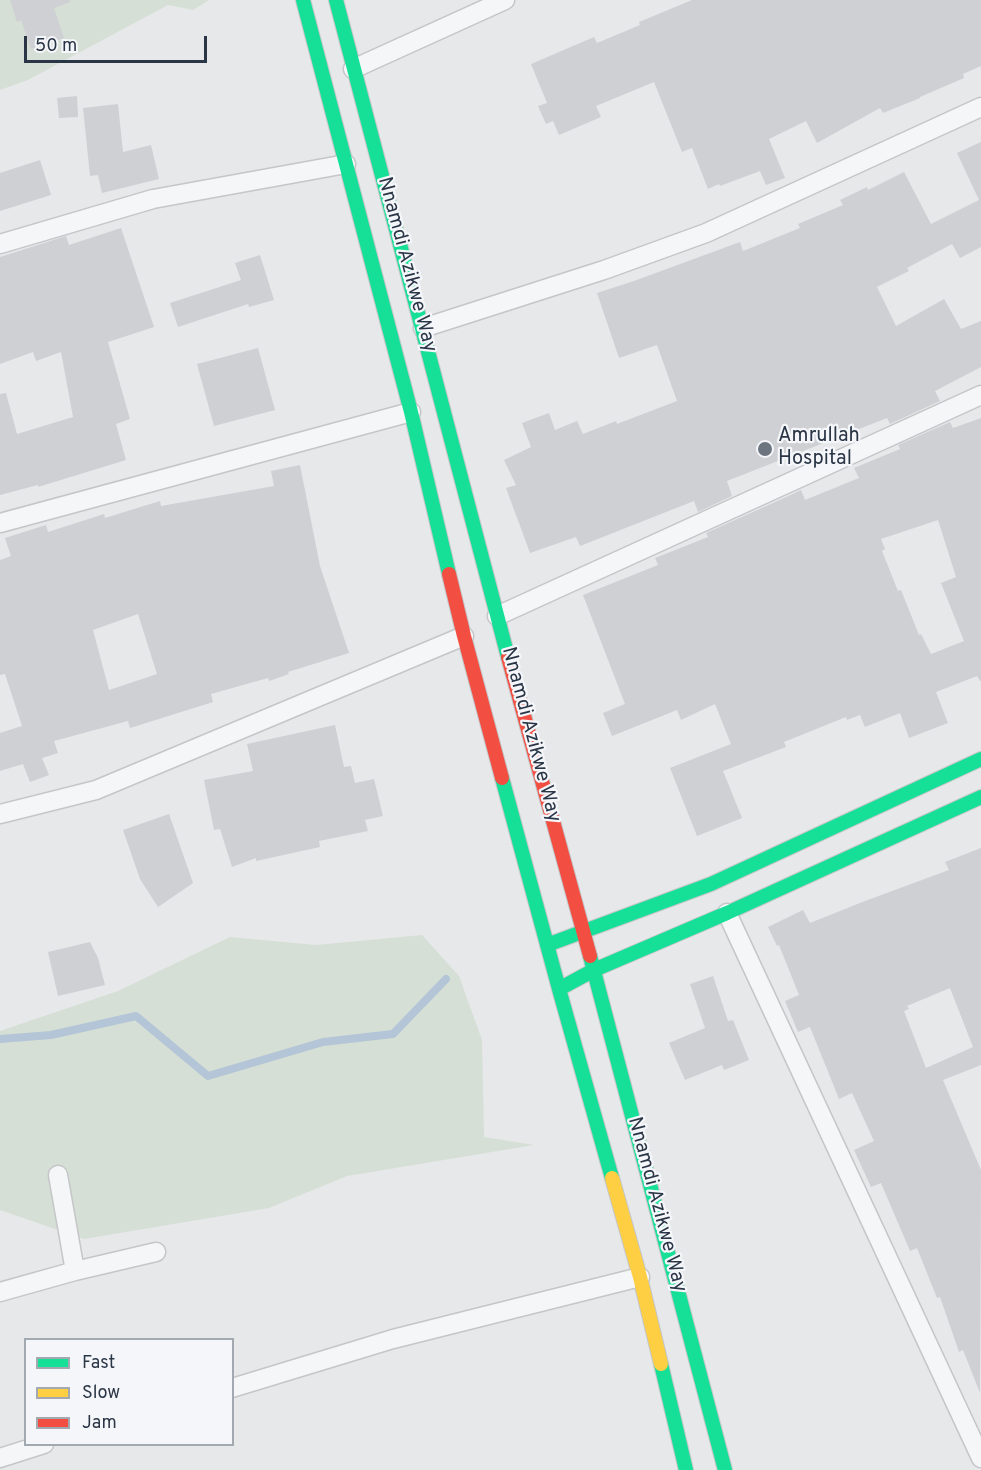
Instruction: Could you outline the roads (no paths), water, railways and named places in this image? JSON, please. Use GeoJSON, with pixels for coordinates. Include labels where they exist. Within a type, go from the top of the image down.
{"type":"FeatureCollection","features":[{"type":"Feature","properties":{"kind":"main road","name":"Nnamdi Azikwe Way"},"geometry":{"type":"LineString","coordinates":[[303,0],[411,412],[464,636],[559,989],[640,1277],[686,1470]]}},
{"type":"Feature","properties":{"kind":"main road","name":"Nnamdi Azikwe Way"},"geometry":{"type":"LineString","coordinates":[[336,0],[497,616],[584,932],[725,1470]]}},
{"type":"Feature","properties":{"kind":"main road"},"geometry":{"type":"LineString","coordinates":[[547,945],[711,884],[981,759]]}},
{"type":"Feature","properties":{"kind":"main road"},"geometry":{"type":"LineString","coordinates":[[559,989],[594,970],[727,914],[981,797]]}},
{"type":"Feature","properties":{"kind":"street"},"geometry":{"type":"LineString","coordinates":[[353,69],[505,0]]}},
{"type":"Feature","properties":{"kind":"street"},"geometry":{"type":"LineString","coordinates":[[423,328],[604,270],[706,233],[981,107]]}},
{"type":"Feature","properties":{"kind":"street"},"geometry":{"type":"LineString","coordinates":[[0,244],[153,199],[346,164]]}},
{"type":"Feature","properties":{"kind":"street"},"geometry":{"type":"LineString","coordinates":[[497,616],[981,395]]}},
{"type":"Feature","properties":{"kind":"street"},"geometry":{"type":"LineString","coordinates":[[0,523],[411,412]]}},
{"type":"Feature","properties":{"kind":"street"},"geometry":{"type":"LineString","coordinates":[[0,814],[96,790],[464,636]]}},
{"type":"Feature","properties":{"kind":"street"},"geometry":{"type":"LineString","coordinates":[[727,914],[981,1458]]}},
{"type":"Feature","properties":{"kind":"street"},"geometry":{"type":"LineString","coordinates":[[58,1174],[75,1271]]}},
{"type":"Feature","properties":{"kind":"street"},"geometry":{"type":"LineString","coordinates":[[0,1292],[156,1252]]}},
{"type":"Feature","properties":{"kind":"street"},"geometry":{"type":"LineString","coordinates":[[234,1387],[393,1339],[640,1277]]}},
{"type":"Feature","properties":{"kind":"street"},"geometry":{"type":"LineString","coordinates":[[0,1458],[38,1446]]}},
{"type":"Feature","properties":{"kind":"waterway"},"geometry":{"type":"LineString","coordinates":[[0,1039],[51,1035],[136,1016],[208,1076],[323,1042],[393,1034],[446,979]]}},
{"type":"Feature","properties":{"kind":"place","name":"Amrullah Hospital"},"geometry":{"type":"Point","coordinates":[765,449]}}]}
